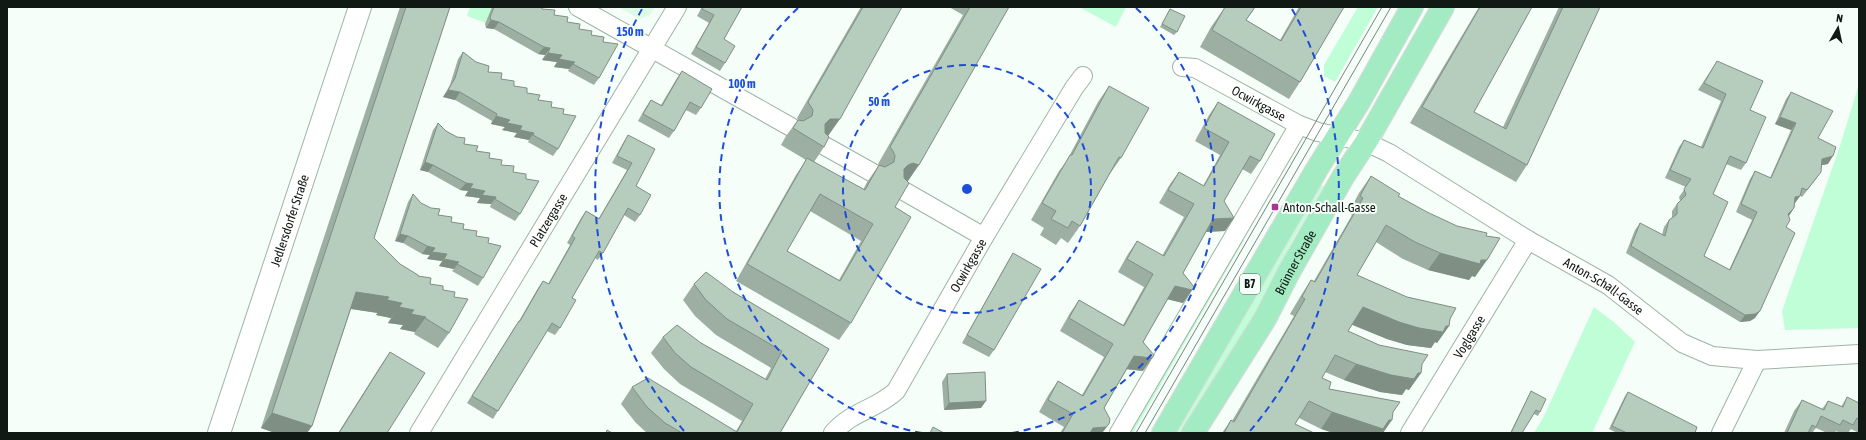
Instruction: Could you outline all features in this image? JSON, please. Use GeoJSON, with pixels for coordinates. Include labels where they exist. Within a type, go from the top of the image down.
{"type":"FeatureCollection","features":[{"type":"Feature","properties":{"kind":"main road","name":"Brünner Straße"},"geometry":{"type":"LineString","coordinates":[[1162,433],[1359,102],[1412,7]]}},
{"type":"Feature","properties":{"kind":"main road","name":"Brünner Straße"},"geometry":{"type":"LineString","coordinates":[[1193,433],[1266,319],[1289,272],[1339,183],[1366,142],[1443,7]]}},
{"type":"Feature","properties":{"kind":"street","name":"Jedlersdorfer Straße"},"geometry":{"type":"LineString","coordinates":[[219,433],[360,7]]}},
{"type":"Feature","properties":{"kind":"street"},"geometry":{"type":"LineString","coordinates":[[578,7],[791,127]]}},
{"type":"Feature","properties":{"kind":"street","name":"Platzergasse"},"geometry":{"type":"LineString","coordinates":[[419,433],[677,7]]}},
{"type":"Feature","properties":{"kind":"street","name":"Ocwirkgasse"},"geometry":{"type":"LineString","coordinates":[[1182,67],[1195,68],[1299,125],[1318,132],[1366,142]]}},
{"type":"Feature","properties":{"kind":"street","name":"Ocwirkgasse"},"geometry":{"type":"LineString","coordinates":[[832,433],[858,412],[883,401],[896,391],[984,237],[1074,88],[1083,76]]}},
{"type":"Feature","properties":{"kind":"street"},"geometry":{"type":"LineString","coordinates":[[1119,433],[1299,125]]}},
{"type":"Feature","properties":{"kind":"street","name":"Anton-Schall-Gasse"},"geometry":{"type":"LineString","coordinates":[[1366,142],[1389,153],[1528,240],[1608,285],[1682,343],[1712,356],[1757,360],[1859,354]]}},
{"type":"Feature","properties":{"kind":"street"},"geometry":{"type":"LineString","coordinates":[[823,145],[873,173]]}},
{"type":"Feature","properties":{"kind":"street"},"geometry":{"type":"LineString","coordinates":[[902,190],[984,237]]}},
{"type":"Feature","properties":{"kind":"street","name":"Voglgasse"},"geometry":{"type":"LineString","coordinates":[[1410,433],[1528,240]]}},
{"type":"Feature","properties":{"kind":"street"},"geometry":{"type":"LineString","coordinates":[[1721,433],[1757,360]]}},
{"type":"Feature","properties":{"kind":"shaded area"},"geometry":{"type":"Polygon","coordinates":[[[618,7],[655,7],[650,15],[640,19],[618,7]]]}},
{"type":"Feature","properties":{"kind":"green space"},"geometry":{"type":"Polygon","coordinates":[[[470,7],[492,7],[486,23],[467,16],[470,7]]]}},
{"type":"Feature","properties":{"kind":"green space"},"geometry":{"type":"Polygon","coordinates":[[[1079,7],[1126,7],[1116,27],[1079,7]]]}},
{"type":"Feature","properties":{"kind":"green space"},"geometry":{"type":"Polygon","coordinates":[[[1358,7],[1378,7],[1335,82],[1324,76],[1324,65],[1358,7]]]}},
{"type":"Feature","properties":{"kind":"green space"},"geometry":{"type":"Polygon","coordinates":[[[1859,84],[1859,328],[1785,330],[1782,311],[1840,146],[1859,84]]]}},
{"type":"Feature","properties":{"kind":"green space"},"geometry":{"type":"Polygon","coordinates":[[[1317,184],[1324,186],[1289,247],[1275,280],[1184,433],[1172,433],[1317,184]]]}},
{"type":"Feature","properties":{"kind":"green space"},"geometry":{"type":"Polygon","coordinates":[[[1238,236],[1244,240],[1133,433],[1125,433],[1238,236]]]}},
{"type":"Feature","properties":{"kind":"green space"},"geometry":{"type":"Polygon","coordinates":[[[1594,307],[1615,323],[1635,342],[1592,433],[1534,433],[1544,416],[1594,307]]]}},
{"type":"Feature","properties":{"kind":"building"},"geometry":{"type":"Polygon","coordinates":[[[406,7],[450,7],[374,238],[400,264],[418,276],[431,278],[430,284],[443,286],[443,290],[455,292],[454,297],[468,299],[449,333],[425,318],[426,317],[411,314],[414,310],[399,307],[402,303],[387,300],[389,297],[356,292],[312,426],[272,413],[406,7]]]}},
{"type":"Feature","properties":{"kind":"building"},"geometry":{"type":"Polygon","coordinates":[[[494,7],[542,7],[542,9],[555,10],[554,15],[568,17],[567,22],[580,24],[579,29],[592,31],[591,35],[604,37],[603,42],[618,44],[599,78],[573,64],[575,62],[559,59],[562,55],[548,53],[550,48],[544,47],[499,22],[491,20],[490,17],[494,7]]]}},
{"type":"Feature","properties":{"kind":"building"},"geometry":{"type":"Polygon","coordinates":[[[703,7],[742,7],[724,39],[735,46],[725,63],[696,47],[714,15],[702,9],[703,7]]]}},
{"type":"Feature","properties":{"kind":"building"},"geometry":{"type":"Polygon","coordinates":[[[863,7],[902,7],[840,119],[830,119],[825,124],[825,133],[829,137],[824,147],[793,128],[798,120],[803,121],[812,116],[813,110],[808,102],[863,7]]]}},
{"type":"Feature","properties":{"kind":"building"},"geometry":{"type":"Polygon","coordinates":[[[970,7],[1009,7],[919,165],[913,163],[904,169],[904,178],[909,183],[895,207],[911,217],[851,323],[747,264],[807,158],[865,190],[879,165],[885,167],[894,162],[895,156],[890,147],[970,7]],[[820,194],[787,251],[840,281],[873,224],[820,194]]]}},
{"type":"Feature","properties":{"kind":"building"},"geometry":{"type":"Polygon","coordinates":[[[1225,7],[1255,7],[1246,20],[1281,41],[1301,7],[1344,7],[1300,82],[1212,30],[1225,7]]]}},
{"type":"Feature","properties":{"kind":"building"},"geometry":{"type":"Polygon","coordinates":[[[1480,7],[1532,7],[1474,112],[1506,129],[1563,7],[1600,7],[1527,165],[1422,107],[1480,7]]]}},
{"type":"Feature","properties":{"kind":"building"},"geometry":{"type":"Polygon","coordinates":[[[1170,9],[1185,16],[1177,32],[1162,24],[1170,9]]]}},
{"type":"Feature","properties":{"kind":"building"},"geometry":{"type":"Polygon","coordinates":[[[463,52],[476,62],[489,66],[488,72],[502,73],[501,79],[514,81],[514,86],[527,88],[527,93],[540,95],[538,100],[552,102],[551,107],[564,109],[563,114],[576,116],[558,149],[533,135],[534,133],[520,130],[522,126],[507,123],[510,120],[496,116],[497,114],[460,92],[448,90],[455,78],[463,52]]]}},
{"type":"Feature","properties":{"kind":"building"},"geometry":{"type":"Polygon","coordinates":[[[1717,61],[1763,81],[1750,110],[1766,117],[1746,163],[1730,156],[1713,194],[1728,202],[1704,256],[1730,270],[1757,212],[1741,204],[1755,171],[1771,178],[1796,123],[1780,117],[1791,92],[1833,111],[1818,138],[1836,147],[1833,156],[1822,159],[1821,172],[1807,190],[1802,188],[1800,196],[1795,197],[1794,208],[1788,214],[1790,220],[1786,227],[1795,233],[1760,311],[1755,314],[1745,315],[1631,246],[1640,223],[1665,236],[1669,220],[1677,214],[1677,204],[1686,195],[1684,189],[1691,179],[1670,170],[1684,140],[1703,148],[1726,94],[1704,83],[1717,61]]]}},
{"type":"Feature","properties":{"kind":"building"},"geometry":{"type":"Polygon","coordinates":[[[682,71],[712,89],[701,108],[690,102],[674,131],[643,114],[651,100],[662,106],[682,71]]]}},
{"type":"Feature","properties":{"kind":"building"},"geometry":{"type":"Polygon","coordinates":[[[1109,86],[1149,108],[1080,226],[1072,221],[1068,228],[1051,219],[1056,211],[1042,203],[1070,155],[1072,155],[1109,86]]]}},
{"type":"Feature","properties":{"kind":"building"},"geometry":{"type":"Polygon","coordinates":[[[1218,102],[1275,134],[1260,161],[1250,156],[1224,201],[1234,218],[1213,219],[1183,273],[1194,287],[1192,290],[1175,286],[1143,342],[1154,355],[1152,358],[1134,356],[1104,408],[1110,419],[1109,424],[1106,427],[1093,428],[1090,433],[1062,433],[1073,414],[1048,400],[1058,381],[1083,396],[1113,344],[1069,318],[1079,300],[1124,326],[1153,274],[1127,259],[1137,241],[1164,256],[1194,204],[1168,190],[1179,172],[1204,186],[1229,142],[1204,128],[1218,102]]]}},
{"type":"Feature","properties":{"kind":"building"},"geometry":{"type":"Polygon","coordinates":[[[438,123],[446,131],[457,137],[465,138],[464,144],[478,146],[476,151],[490,153],[489,158],[502,160],[501,165],[514,166],[513,172],[526,174],[526,179],[539,181],[520,214],[495,199],[496,197],[482,195],[485,191],[470,188],[473,184],[466,183],[425,162],[438,123]]]}},
{"type":"Feature","properties":{"kind":"building"},"geometry":{"type":"Polygon","coordinates":[[[628,135],[655,149],[636,186],[651,195],[640,215],[628,208],[603,253],[599,251],[572,298],[576,300],[560,328],[552,323],[498,411],[472,396],[520,321],[543,281],[549,284],[575,238],[572,236],[586,211],[599,219],[632,163],[617,156],[628,135]]]}},
{"type":"Feature","properties":{"kind":"building"},"geometry":{"type":"Polygon","coordinates":[[[1371,176],[1400,194],[1398,196],[1427,212],[1457,226],[1487,233],[1486,236],[1500,238],[1487,260],[1481,260],[1480,264],[1440,253],[1415,242],[1386,225],[1357,275],[1407,297],[1456,308],[1450,319],[1449,326],[1446,326],[1443,332],[1419,328],[1399,322],[1363,307],[1348,331],[1379,345],[1428,355],[1422,364],[1421,373],[1418,373],[1414,379],[1391,375],[1356,364],[1335,355],[1322,378],[1331,382],[1329,389],[1400,402],[1393,412],[1392,420],[1389,420],[1383,429],[1332,412],[1309,401],[1295,424],[1314,433],[1224,433],[1231,420],[1234,422],[1305,299],[1302,297],[1311,280],[1315,282],[1363,198],[1360,196],[1371,176]]]}},
{"type":"Feature","properties":{"kind":"building"},"geometry":{"type":"Polygon","coordinates":[[[413,194],[421,203],[431,208],[440,209],[438,215],[452,217],[451,222],[464,224],[463,229],[477,231],[476,236],[489,238],[488,243],[501,246],[483,278],[457,264],[459,262],[444,259],[447,254],[432,252],[435,248],[400,234],[413,194]]]}},
{"type":"Feature","properties":{"kind":"building"},"geometry":{"type":"Polygon","coordinates":[[[1013,253],[1041,269],[994,350],[967,335],[1013,253]]]}},
{"type":"Feature","properties":{"kind":"building"},"geometry":{"type":"Polygon","coordinates":[[[706,272],[733,292],[829,349],[780,433],[682,433],[665,423],[647,407],[632,387],[648,378],[737,432],[753,404],[691,367],[675,353],[663,337],[677,325],[701,343],[767,380],[782,351],[727,319],[706,300],[694,284],[706,272]]]}},
{"type":"Feature","properties":{"kind":"building"},"geometry":{"type":"Polygon","coordinates":[[[390,352],[425,373],[387,433],[339,433],[390,352]]]}},
{"type":"Feature","properties":{"kind":"building"},"geometry":{"type":"Polygon","coordinates":[[[985,372],[986,401],[949,403],[947,374],[985,372]]]}},
{"type":"Feature","properties":{"kind":"building"},"geometry":{"type":"Polygon","coordinates":[[[1531,391],[1546,399],[1540,412],[1536,410],[1522,433],[1511,433],[1531,391]]]}},
{"type":"Feature","properties":{"kind":"building"},"geometry":{"type":"Polygon","coordinates":[[[1628,392],[1697,427],[1695,433],[1627,433],[1612,426],[1628,392]]]}},
{"type":"Feature","properties":{"kind":"building"},"geometry":{"type":"Polygon","coordinates":[[[1847,397],[1859,403],[1859,419],[1857,418],[1853,425],[1843,420],[1840,425],[1821,416],[1816,427],[1812,425],[1808,433],[1787,433],[1802,400],[1824,410],[1828,401],[1843,407],[1847,397]]]}},
{"type":"Feature","properties":{"kind":"building"},"geometry":{"type":"Polygon","coordinates":[[[933,427],[944,433],[930,433],[933,427]]]}},
{"type":"Feature","properties":{"kind":"tram line"},"geometry":{"type":"LineString","coordinates":[[1136,433],[1382,7]]}},
{"type":"Feature","properties":{"kind":"tram line"},"geometry":{"type":"LineString","coordinates":[[1145,433],[1391,7]]}},
{"type":"Feature","properties":{"kind":"place","name":"Anton-Schall-Gasse"},"geometry":{"type":"Point","coordinates":[1275,207]}}]}
